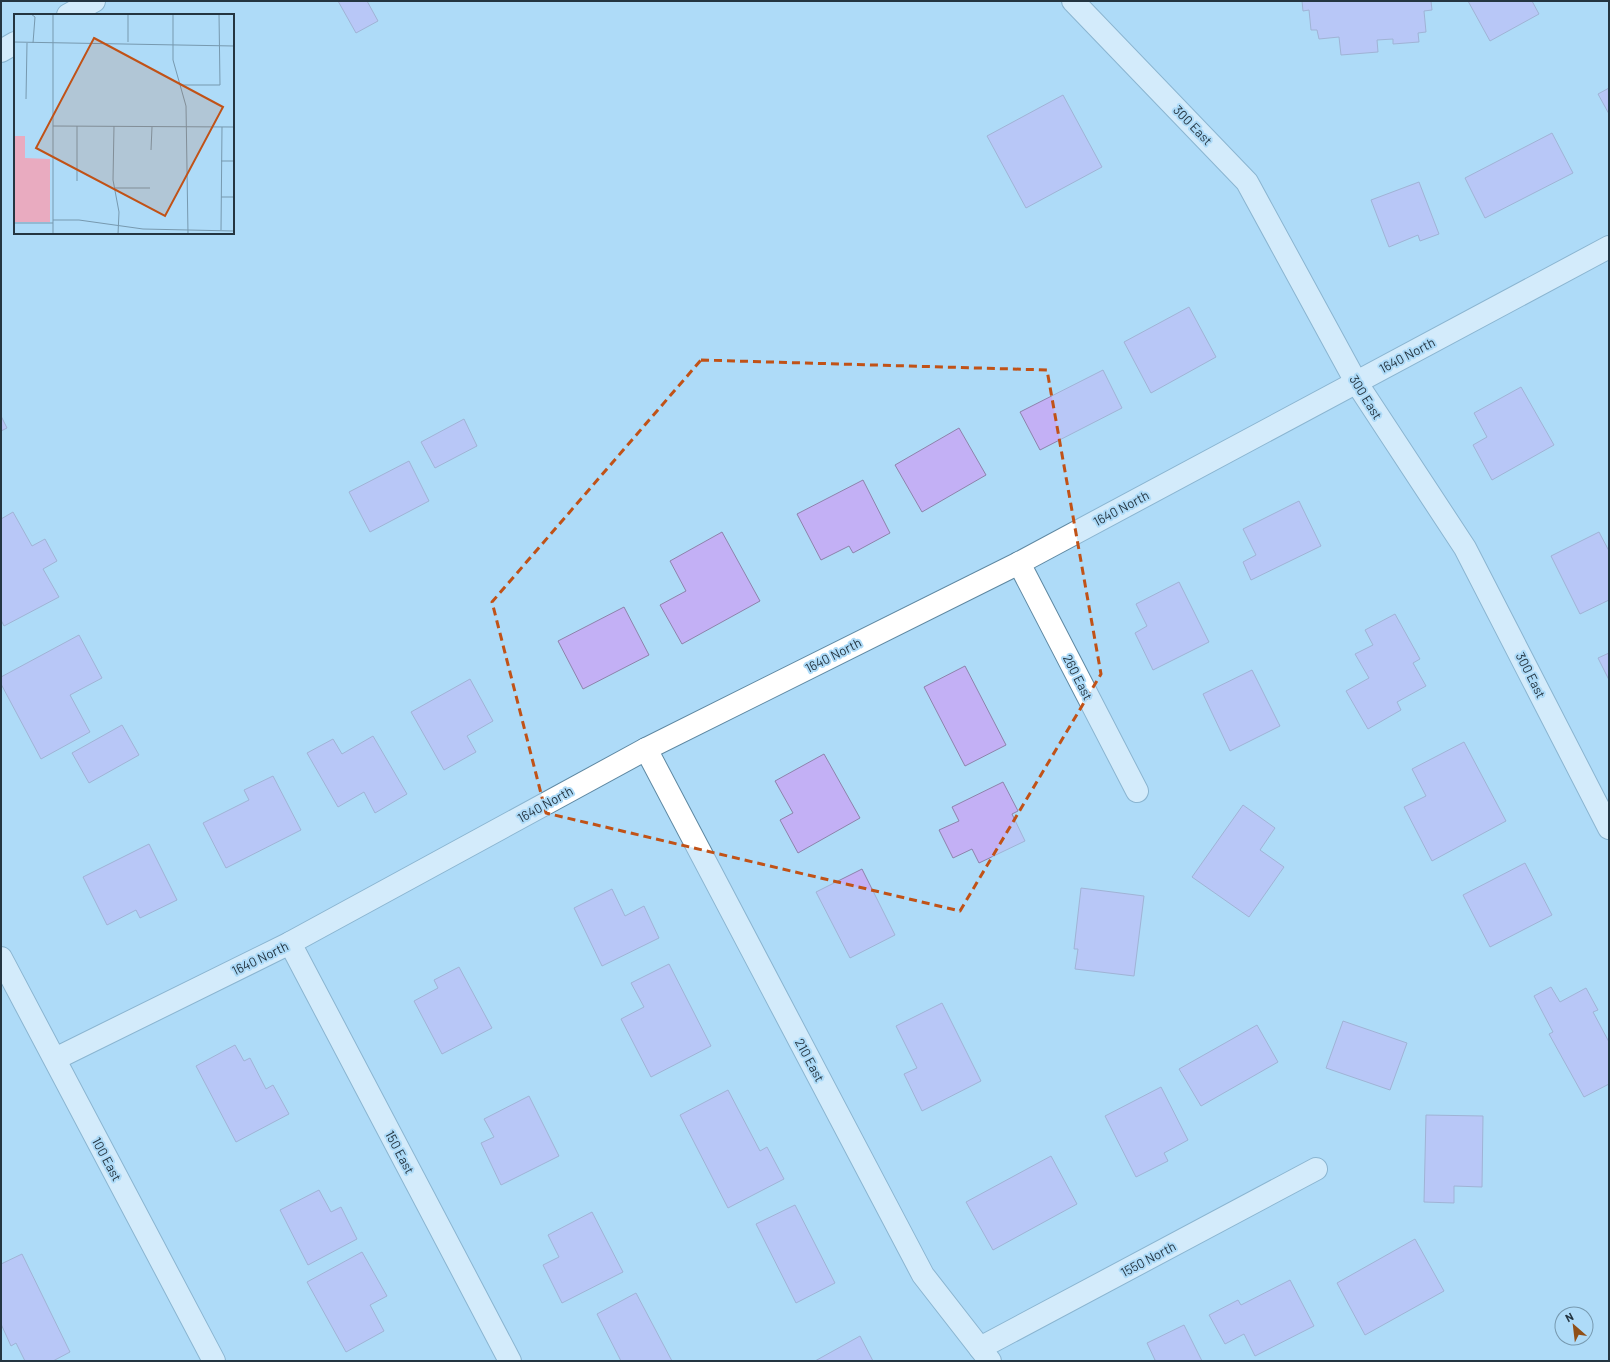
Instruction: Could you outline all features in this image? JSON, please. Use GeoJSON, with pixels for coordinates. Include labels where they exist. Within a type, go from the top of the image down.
{"type":"FeatureCollection","features":[{"type":"Feature","properties":{"kind":"street"},"geometry":{"type":"LineString","coordinates":[[70,14],[94,1]]}},
{"type":"Feature","properties":{"kind":"street","name":"300 East"},"geometry":{"type":"LineString","coordinates":[[1082,3],[1247,182],[1356,382],[1465,548],[1609,828]]}},
{"type":"Feature","properties":{"kind":"street"},"geometry":{"type":"LineString","coordinates":[[1,51],[14,44]]}},
{"type":"Feature","properties":{"kind":"street","name":"1640 North"},"geometry":{"type":"LineString","coordinates":[[54,1059],[290,943],[646,749],[1019,563],[1609,247]]}},
{"type":"Feature","properties":{"kind":"street","name":"260 East"},"geometry":{"type":"LineString","coordinates":[[1019,563],[1138,791]]}},
{"type":"Feature","properties":{"kind":"street","name":"210 East"},"geometry":{"type":"LineString","coordinates":[[646,749],[923,1276],[985,1355]]}},
{"type":"Feature","properties":{"kind":"street","name":"150 East"},"geometry":{"type":"LineString","coordinates":[[290,943],[510,1361]]}},
{"type":"Feature","properties":{"kind":"street","name":"100 East"},"geometry":{"type":"LineString","coordinates":[[1,958],[214,1361]]}},
{"type":"Feature","properties":{"kind":"street","name":"1550 North"},"geometry":{"type":"LineString","coordinates":[[985,1355],[1316,1169]]}},
{"type":"Feature","properties":{"kind":"highlighted area"},"geometry":{"type":"Polygon","coordinates":[[[701,360],[1047,370],[1101,674],[960,911],[546,813],[492,602],[701,360]]]}},
{"type":"Feature","properties":{"kind":"building"},"geometry":{"type":"Polygon","coordinates":[[[338,1],[367,1],[378,21],[356,33],[338,1]]]}},
{"type":"Feature","properties":{"kind":"building"},"geometry":{"type":"Polygon","coordinates":[[[1302,1],[1431,1],[1432,10],[1424,11],[1426,32],[1418,33],[1419,42],[1393,44],[1393,39],[1377,40],[1378,52],[1341,55],[1339,37],[1319,39],[1317,30],[1311,30],[1309,10],[1303,11],[1302,1]]]}},
{"type":"Feature","properties":{"kind":"building"},"geometry":{"type":"Polygon","coordinates":[[[1468,1],[1532,1],[1539,14],[1490,41],[1468,1]]]}},
{"type":"Feature","properties":{"kind":"building"},"geometry":{"type":"Polygon","coordinates":[[[1609,88],[1609,114],[1598,94],[1609,88]]]}},
{"type":"Feature","properties":{"kind":"building"},"geometry":{"type":"Polygon","coordinates":[[[1063,95],[1102,167],[1026,208],[987,136],[1063,95]]]}},
{"type":"Feature","properties":{"kind":"building"},"geometry":{"type":"Polygon","coordinates":[[[1552,133],[1573,173],[1485,218],[1465,178],[1552,133]]]}},
{"type":"Feature","properties":{"kind":"building"},"geometry":{"type":"Polygon","coordinates":[[[1419,182],[1439,234],[1420,241],[1418,235],[1389,247],[1371,200],[1419,182]]]}},
{"type":"Feature","properties":{"kind":"building"},"geometry":{"type":"Polygon","coordinates":[[[1189,307],[1216,357],[1151,393],[1124,342],[1189,307]]]}},
{"type":"Feature","properties":{"kind":"building"},"geometry":{"type":"Polygon","coordinates":[[[1103,370],[1122,408],[1040,450],[1020,412],[1103,370]]]}},
{"type":"Feature","properties":{"kind":"building"},"geometry":{"type":"Polygon","coordinates":[[[1521,387],[1554,445],[1492,480],[1473,445],[1487,437],[1474,413],[1521,387]]]}},
{"type":"Feature","properties":{"kind":"building"},"geometry":{"type":"Polygon","coordinates":[[[1,416],[7,428],[1,431],[1,416]]]}},
{"type":"Feature","properties":{"kind":"building"},"geometry":{"type":"Polygon","coordinates":[[[464,419],[477,446],[435,468],[421,442],[464,419]]]}},
{"type":"Feature","properties":{"kind":"building"},"geometry":{"type":"Polygon","coordinates":[[[959,428],[986,475],[922,512],[895,465],[959,428]]]}},
{"type":"Feature","properties":{"kind":"building"},"geometry":{"type":"Polygon","coordinates":[[[409,461],[429,501],[370,532],[349,492],[409,461]]]}},
{"type":"Feature","properties":{"kind":"building"},"geometry":{"type":"Polygon","coordinates":[[[863,480],[890,533],[853,553],[849,546],[821,560],[797,514],[863,480]]]}},
{"type":"Feature","properties":{"kind":"building"},"geometry":{"type":"Polygon","coordinates":[[[1299,501],[1321,546],[1251,580],[1243,562],[1256,555],[1243,529],[1299,501]]]}},
{"type":"Feature","properties":{"kind":"building"},"geometry":{"type":"Polygon","coordinates":[[[13,512],[32,546],[45,539],[57,561],[43,569],[59,597],[4,626],[1,620],[1,519],[13,512]]]}},
{"type":"Feature","properties":{"kind":"building"},"geometry":{"type":"Polygon","coordinates":[[[722,532],[760,601],[682,644],[660,605],[686,591],[670,561],[722,532]]]}},
{"type":"Feature","properties":{"kind":"building"},"geometry":{"type":"Polygon","coordinates":[[[1599,532],[1609,551],[1609,600],[1580,614],[1551,556],[1599,532]]]}},
{"type":"Feature","properties":{"kind":"building"},"geometry":{"type":"Polygon","coordinates":[[[1179,582],[1209,642],[1153,670],[1135,633],[1147,626],[1136,604],[1179,582]]]}},
{"type":"Feature","properties":{"kind":"building"},"geometry":{"type":"Polygon","coordinates":[[[624,607],[649,655],[583,689],[558,641],[624,607]]]}},
{"type":"Feature","properties":{"kind":"building"},"geometry":{"type":"Polygon","coordinates":[[[1395,614],[1420,659],[1413,663],[1426,686],[1397,702],[1401,710],[1368,729],[1346,691],[1369,678],[1355,654],[1373,645],[1365,630],[1395,614]]]}},
{"type":"Feature","properties":{"kind":"building"},"geometry":{"type":"Polygon","coordinates":[[[79,635],[102,678],[70,695],[90,732],[41,759],[1,684],[1,677],[79,635]]]}},
{"type":"Feature","properties":{"kind":"building"},"geometry":{"type":"Polygon","coordinates":[[[1609,653],[1609,680],[1598,658],[1609,653]]]}},
{"type":"Feature","properties":{"kind":"building"},"geometry":{"type":"Polygon","coordinates":[[[965,666],[1006,745],[965,766],[924,687],[965,666]]]}},
{"type":"Feature","properties":{"kind":"building"},"geometry":{"type":"Polygon","coordinates":[[[1252,670],[1280,726],[1230,751],[1203,694],[1252,670]]]}},
{"type":"Feature","properties":{"kind":"building"},"geometry":{"type":"Polygon","coordinates":[[[470,679],[493,721],[467,736],[476,752],[444,770],[411,712],[470,679]]]}},
{"type":"Feature","properties":{"kind":"building"},"geometry":{"type":"Polygon","coordinates":[[[122,725],[139,755],[89,783],[72,753],[122,725]]]}},
{"type":"Feature","properties":{"kind":"building"},"geometry":{"type":"Polygon","coordinates":[[[373,736],[407,794],[375,813],[364,792],[338,807],[307,753],[333,739],[342,754],[373,736]]]}},
{"type":"Feature","properties":{"kind":"building"},"geometry":{"type":"Polygon","coordinates":[[[1464,742],[1506,821],[1432,861],[1404,807],[1426,796],[1412,769],[1464,742]]]}},
{"type":"Feature","properties":{"kind":"building"},"geometry":{"type":"Polygon","coordinates":[[[824,754],[860,818],[798,853],[780,820],[793,813],[775,781],[824,754]]]}},
{"type":"Feature","properties":{"kind":"building"},"geometry":{"type":"Polygon","coordinates":[[[273,776],[301,830],[226,868],[203,823],[249,800],[244,790],[273,776]]]}},
{"type":"Feature","properties":{"kind":"building"},"geometry":{"type":"Polygon","coordinates":[[[1003,782],[1018,811],[1012,814],[1025,841],[979,863],[972,849],[953,858],[939,830],[959,821],[952,807],[1003,782]]]}},
{"type":"Feature","properties":{"kind":"building"},"geometry":{"type":"Polygon","coordinates":[[[1243,805],[1275,828],[1260,850],[1284,867],[1249,917],[1192,877],[1243,805]]]}},
{"type":"Feature","properties":{"kind":"building"},"geometry":{"type":"Polygon","coordinates":[[[149,844],[177,900],[140,918],[136,910],[107,925],[83,877],[149,844]]]}},
{"type":"Feature","properties":{"kind":"building"},"geometry":{"type":"Polygon","coordinates":[[[1525,863],[1552,915],[1490,947],[1463,895],[1525,863]]]}},
{"type":"Feature","properties":{"kind":"building"},"geometry":{"type":"Polygon","coordinates":[[[862,869],[895,935],[850,958],[816,892],[862,869]]]}},
{"type":"Feature","properties":{"kind":"building"},"geometry":{"type":"Polygon","coordinates":[[[1081,888],[1144,896],[1134,976],[1075,969],[1078,949],[1074,949],[1081,888]]]}},
{"type":"Feature","properties":{"kind":"building"},"geometry":{"type":"Polygon","coordinates":[[[612,889],[625,916],[644,906],[659,938],[602,966],[574,908],[612,889]]]}},
{"type":"Feature","properties":{"kind":"building"},"geometry":{"type":"Polygon","coordinates":[[[669,964],[711,1046],[651,1077],[621,1019],[644,1007],[631,983],[669,964]]]}},
{"type":"Feature","properties":{"kind":"building"},"geometry":{"type":"Polygon","coordinates":[[[459,967],[492,1028],[442,1054],[414,1001],[438,988],[434,980],[459,967]]]}},
{"type":"Feature","properties":{"kind":"building"},"geometry":{"type":"Polygon","coordinates":[[[1551,987],[1560,1002],[1586,988],[1598,1010],[1593,1012],[1609,1042],[1609,1084],[1584,1097],[1549,1034],[1553,1032],[1534,996],[1551,987]]]}},
{"type":"Feature","properties":{"kind":"building"},"geometry":{"type":"Polygon","coordinates":[[[942,1003],[981,1081],[922,1111],[904,1074],[917,1068],[896,1026],[942,1003]]]}},
{"type":"Feature","properties":{"kind":"building"},"geometry":{"type":"Polygon","coordinates":[[[1343,1021],[1407,1043],[1390,1090],[1326,1068],[1343,1021]]]}},
{"type":"Feature","properties":{"kind":"building"},"geometry":{"type":"Polygon","coordinates":[[[1257,1025],[1278,1062],[1201,1106],[1179,1069],[1257,1025]]]}},
{"type":"Feature","properties":{"kind":"building"},"geometry":{"type":"Polygon","coordinates":[[[235,1045],[244,1061],[250,1058],[266,1089],[273,1085],[289,1114],[236,1142],[196,1066],[235,1045]]]}},
{"type":"Feature","properties":{"kind":"building"},"geometry":{"type":"Polygon","coordinates":[[[1161,1087],[1188,1140],[1164,1153],[1168,1161],[1136,1177],[1105,1116],[1161,1087]]]}},
{"type":"Feature","properties":{"kind":"building"},"geometry":{"type":"Polygon","coordinates":[[[728,1090],[760,1151],[767,1147],[784,1179],[728,1208],[680,1115],[728,1090]]]}},
{"type":"Feature","properties":{"kind":"building"},"geometry":{"type":"Polygon","coordinates":[[[529,1096],[559,1156],[501,1185],[481,1143],[494,1137],[484,1119],[529,1096]]]}},
{"type":"Feature","properties":{"kind":"building"},"geometry":{"type":"Polygon","coordinates":[[[1426,1115],[1483,1116],[1482,1187],[1454,1186],[1454,1203],[1424,1202],[1426,1115]]]}},
{"type":"Feature","properties":{"kind":"building"},"geometry":{"type":"Polygon","coordinates":[[[1051,1156],[1077,1204],[993,1250],[966,1202],[1051,1156]]]}},
{"type":"Feature","properties":{"kind":"building"},"geometry":{"type":"Polygon","coordinates":[[[319,1190],[331,1212],[341,1207],[357,1239],[308,1265],[280,1210],[319,1190]]]}},
{"type":"Feature","properties":{"kind":"building"},"geometry":{"type":"Polygon","coordinates":[[[795,1205],[835,1283],[796,1303],[756,1224],[795,1205]]]}},
{"type":"Feature","properties":{"kind":"building"},"geometry":{"type":"Polygon","coordinates":[[[592,1212],[623,1272],[562,1303],[543,1265],[559,1257],[548,1235],[592,1212]]]}},
{"type":"Feature","properties":{"kind":"building"},"geometry":{"type":"Polygon","coordinates":[[[1415,1239],[1444,1291],[1365,1335],[1337,1283],[1415,1239]]]}},
{"type":"Feature","properties":{"kind":"building"},"geometry":{"type":"Polygon","coordinates":[[[362,1252],[387,1296],[370,1305],[384,1331],[346,1352],[307,1282],[362,1252]]]}},
{"type":"Feature","properties":{"kind":"building"},"geometry":{"type":"Polygon","coordinates":[[[22,1254],[70,1352],[53,1361],[25,1361],[16,1343],[11,1346],[1,1324],[1,1264],[22,1254]]]}},
{"type":"Feature","properties":{"kind":"building"},"geometry":{"type":"Polygon","coordinates":[[[1290,1280],[1314,1326],[1255,1356],[1244,1334],[1225,1344],[1209,1315],[1238,1300],[1241,1305],[1290,1280]]]}},
{"type":"Feature","properties":{"kind":"building"},"geometry":{"type":"Polygon","coordinates":[[[636,1293],[672,1361],[621,1361],[597,1314],[636,1293]]]}},
{"type":"Feature","properties":{"kind":"building"},"geometry":{"type":"Polygon","coordinates":[[[1184,1325],[1202,1361],[1152,1361],[1155,1360],[1147,1343],[1184,1325]]]}},
{"type":"Feature","properties":{"kind":"building"},"geometry":{"type":"Polygon","coordinates":[[[860,1336],[873,1361],[815,1361],[860,1336]]]}}]}
